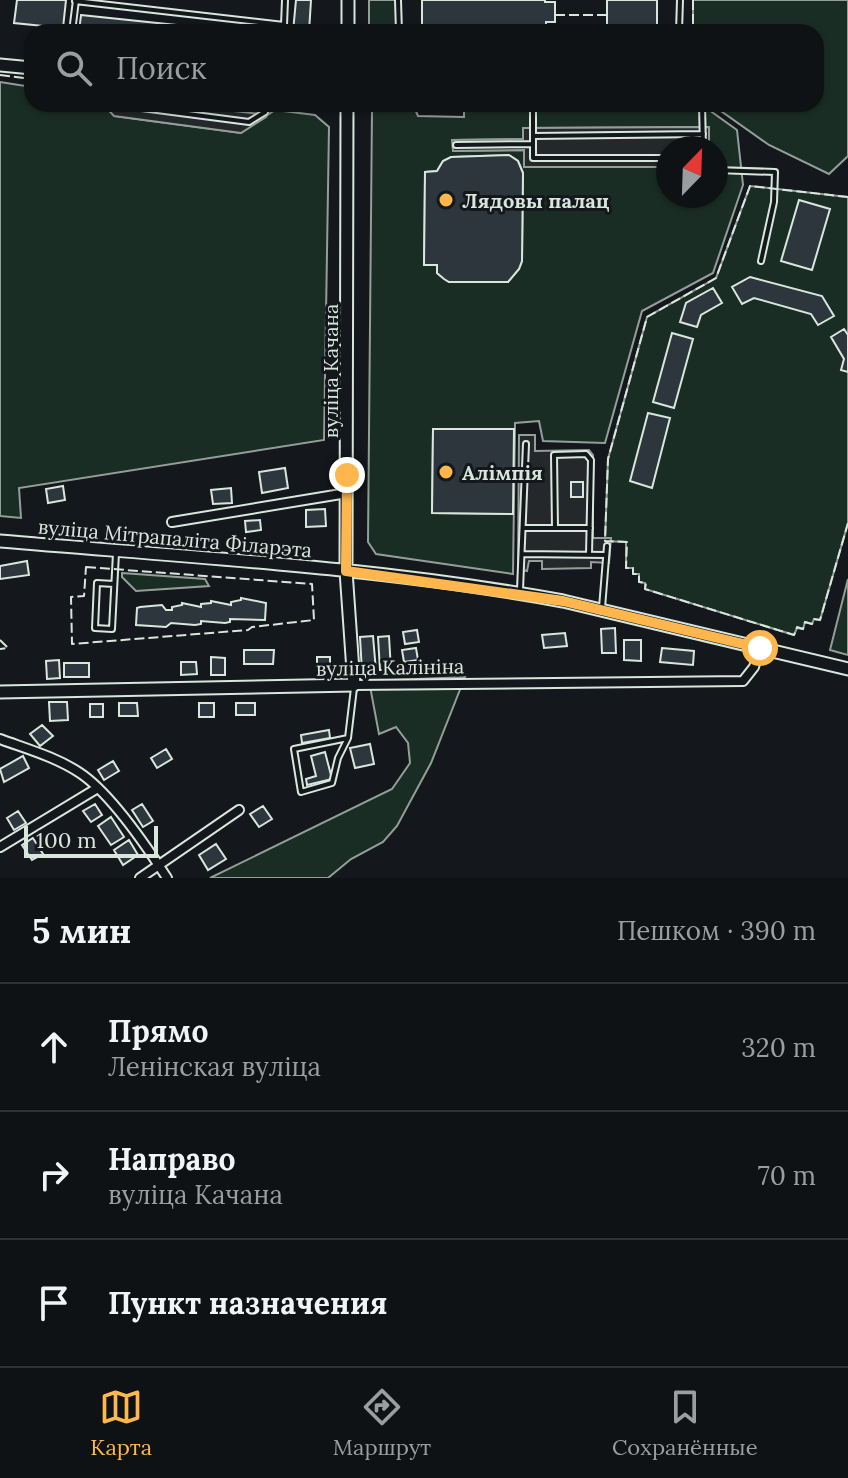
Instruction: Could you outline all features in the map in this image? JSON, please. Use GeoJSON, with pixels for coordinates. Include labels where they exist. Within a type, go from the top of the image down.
{"type":"FeatureCollection","features":[{"type":"Feature","properties":{"kind":"main road"},"geometry":{"type":"LineString","coordinates":[[348,0],[348,24]]}},
{"type":"Feature","properties":{"kind":"main road"},"geometry":{"type":"LineString","coordinates":[[0,65],[24,67]]}},
{"type":"Feature","properties":{"kind":"main road","name":"вуліца Качана"},"geometry":{"type":"LineString","coordinates":[[347,112],[346,571],[354,685]]}},
{"type":"Feature","properties":{"kind":"main road","name":"вуліца Мітрапаліта Філарэта"},"geometry":{"type":"LineString","coordinates":[[0,541],[346,571],[520,593],[848,669]]}},
{"type":"Feature","properties":{"kind":"main road","name":"вуліца Калініна"},"geometry":{"type":"LineString","coordinates":[[0,692],[354,685]]}},
{"type":"Feature","properties":{"kind":"street"},"geometry":{"type":"LineString","coordinates":[[172,522],[347,493]]}},
{"type":"Feature","properties":{"kind":"street","name":"вуліца Калініна"},"geometry":{"type":"LineString","coordinates":[[354,685],[743,681],[754,667],[760,648]]}},
{"type":"Feature","properties":{"kind":"street"},"geometry":{"type":"LineString","coordinates":[[0,739],[82,774],[113,805],[167,878]]}},
{"type":"Feature","properties":{"kind":"street"},"geometry":{"type":"LineString","coordinates":[[0,847],[96,789]]}},
{"type":"Feature","properties":{"kind":"street"},"geometry":{"type":"LineString","coordinates":[[140,878],[239,810]]}},
{"type":"Feature","properties":{"kind":"lane"},"geometry":{"type":"LineString","coordinates":[[73,24],[75,0],[276,24]]}},
{"type":"Feature","properties":{"kind":"lane"},"geometry":{"type":"LineString","coordinates":[[284,24],[285,0]]}},
{"type":"Feature","properties":{"kind":"lane"},"geometry":{"type":"LineString","coordinates":[[398,0],[399,24]]}},
{"type":"Feature","properties":{"kind":"lane"},"geometry":{"type":"LineString","coordinates":[[679,24],[680,0]]}},
{"type":"Feature","properties":{"kind":"lane"},"geometry":{"type":"LineString","coordinates":[[172,112],[249,122],[265,112]]}},
{"type":"Feature","properties":{"kind":"lane"},"geometry":{"type":"LineString","coordinates":[[533,112],[533,158],[656,158]]}},
{"type":"Feature","properties":{"kind":"lane"},"geometry":{"type":"LineString","coordinates":[[533,136],[703,134],[702,112]]}},
{"type":"Feature","properties":{"kind":"lane"},"geometry":{"type":"LineString","coordinates":[[456,145],[533,144]]}},
{"type":"Feature","properties":{"kind":"lane"},"geometry":{"type":"LineString","coordinates":[[728,170],[775,172],[774,202],[761,261]]}},
{"type":"Feature","properties":{"kind":"lane"},"geometry":{"type":"LineString","coordinates":[[520,593],[526,444]]}},
{"type":"Feature","properties":{"kind":"lane"},"geometry":{"type":"LineString","coordinates":[[555,528],[554,455],[586,454],[591,460],[589,555]]}},
{"type":"Feature","properties":{"kind":"lane"},"geometry":{"type":"LineString","coordinates":[[523,528],[590,528]]}},
{"type":"Feature","properties":{"kind":"lane"},"geometry":{"type":"LineString","coordinates":[[602,610],[607,546]]}},
{"type":"Feature","properties":{"kind":"lane"},"geometry":{"type":"LineString","coordinates":[[114,584],[97,583],[95,628],[112,629],[116,551]]}},
{"type":"Feature","properties":{"kind":"lane"},"geometry":{"type":"LineString","coordinates":[[522,554],[606,555]]}},
{"type":"Feature","properties":{"kind":"lane"},"geometry":{"type":"LineString","coordinates":[[348,738],[294,749],[301,792],[332,783],[338,758],[348,738],[354,685]]}},
{"type":"Feature","properties":{"kind":"green space"},"geometry":{"type":"Polygon","coordinates":[[[369,0],[397,0],[397,24],[369,24],[369,0]]]}},
{"type":"Feature","properties":{"kind":"green space"},"geometry":{"type":"Polygon","coordinates":[[[693,0],[848,0],[848,156],[829,174],[769,145],[722,112],[824,112],[824,24],[693,24],[693,0]]]}},
{"type":"Feature","properties":{"kind":"green space"},"geometry":{"type":"Polygon","coordinates":[[[0,82],[24,86],[24,112],[111,112],[115,116],[241,133],[272,112],[315,115],[329,127],[324,440],[19,488],[21,518],[0,516],[0,82]]]}},
{"type":"Feature","properties":{"kind":"green space"},"geometry":{"type":"Polygon","coordinates":[[[372,112],[416,112],[418,116],[464,117],[464,112],[712,112],[737,130],[743,185],[713,273],[642,311],[605,443],[543,441],[539,421],[515,423],[513,574],[376,554],[368,542],[372,112]],[[509,155],[451,157],[443,161],[437,171],[425,172],[424,265],[437,265],[437,273],[449,282],[508,282],[522,261],[523,173],[518,161],[509,155]],[[433,429],[432,513],[513,514],[513,430],[433,429]]]}},
{"type":"Feature","properties":{"kind":"green space"},"geometry":{"type":"Polygon","coordinates":[[[750,186],[848,197],[848,523],[820,620],[814,619],[812,624],[805,622],[803,629],[797,628],[794,635],[645,589],[645,583],[639,582],[639,574],[633,574],[633,568],[626,568],[626,542],[605,541],[608,459],[647,317],[716,278],[750,186]]]}},
{"type":"Feature","properties":{"kind":"green space"},"geometry":{"type":"Polygon","coordinates":[[[122,573],[205,579],[209,586],[136,591],[122,577],[122,573]]]}},
{"type":"Feature","properties":{"kind":"green space"},"geometry":{"type":"Polygon","coordinates":[[[848,579],[848,655],[830,650],[848,579]]]}},
{"type":"Feature","properties":{"kind":"green space"},"geometry":{"type":"Polygon","coordinates":[[[465,677],[431,763],[397,826],[383,842],[351,859],[328,878],[210,878],[392,789],[410,763],[408,743],[396,727],[379,734],[369,681],[465,677]]]}},
{"type":"Feature","properties":{"kind":"shaded area"},"geometry":{"type":"Polygon","coordinates":[[[110,112],[243,112],[266,117],[241,133],[114,116],[110,112]]]}},
{"type":"Feature","properties":{"kind":"shaded area"},"geometry":{"type":"Polygon","coordinates":[[[709,127],[709,136],[656,136],[656,167],[524,167],[524,150],[453,151],[452,140],[523,139],[523,128],[709,127]]]}},
{"type":"Feature","properties":{"kind":"shaded area"},"geometry":{"type":"Polygon","coordinates":[[[519,435],[535,435],[535,451],[589,450],[593,455],[593,538],[611,538],[609,563],[591,562],[591,568],[542,569],[542,561],[529,561],[527,571],[518,569],[519,435]]]}},
{"type":"Feature","properties":{"kind":"building"},"geometry":{"type":"Polygon","coordinates":[[[17,0],[66,0],[63,24],[14,23],[17,0]]]}},
{"type":"Feature","properties":{"kind":"building"},"geometry":{"type":"Polygon","coordinates":[[[296,0],[311,0],[310,24],[294,24],[296,0]]]}},
{"type":"Feature","properties":{"kind":"building"},"geometry":{"type":"Polygon","coordinates":[[[422,0],[555,2],[555,22],[546,24],[422,24],[422,0]]]}},
{"type":"Feature","properties":{"kind":"building"},"geometry":{"type":"Polygon","coordinates":[[[607,0],[657,0],[657,24],[607,24],[607,0]]]}},
{"type":"Feature","properties":{"kind":"building"},"geometry":{"type":"Polygon","coordinates":[[[81,15],[166,24],[80,24],[81,15]]]}},
{"type":"Feature","properties":{"kind":"building"},"geometry":{"type":"Polygon","coordinates":[[[509,155],[518,161],[523,173],[522,261],[519,269],[508,282],[449,282],[437,273],[437,265],[424,265],[425,172],[437,171],[443,161],[451,157],[509,155]]]}},
{"type":"Feature","properties":{"kind":"building"},"geometry":{"type":"Polygon","coordinates":[[[799,200],[830,209],[812,270],[781,261],[799,200]]]}},
{"type":"Feature","properties":{"kind":"building"},"geometry":{"type":"Polygon","coordinates":[[[750,277],[822,296],[834,316],[818,325],[811,314],[754,298],[742,304],[732,287],[750,277]]]}},
{"type":"Feature","properties":{"kind":"building"},"geometry":{"type":"Polygon","coordinates":[[[713,288],[722,303],[701,315],[697,327],[680,322],[686,303],[713,288]]]}},
{"type":"Feature","properties":{"kind":"building"},"geometry":{"type":"Polygon","coordinates":[[[844,329],[848,335],[848,372],[841,370],[844,359],[831,337],[844,329]]]}},
{"type":"Feature","properties":{"kind":"building"},"geometry":{"type":"Polygon","coordinates":[[[672,333],[693,339],[674,408],[653,402],[672,333]]]}},
{"type":"Feature","properties":{"kind":"building"},"geometry":{"type":"Polygon","coordinates":[[[648,413],[670,418],[652,488],[630,481],[648,413]]]}},
{"type":"Feature","properties":{"kind":"building"},"geometry":{"type":"Polygon","coordinates":[[[433,429],[514,429],[513,514],[432,513],[433,429]]]}},
{"type":"Feature","properties":{"kind":"building"},"geometry":{"type":"Polygon","coordinates":[[[285,468],[288,488],[262,493],[259,472],[285,468]]]}},
{"type":"Feature","properties":{"kind":"building"},"geometry":{"type":"Polygon","coordinates":[[[571,482],[583,482],[583,497],[571,497],[571,482]]]}},
{"type":"Feature","properties":{"kind":"building"},"geometry":{"type":"Polygon","coordinates":[[[63,486],[65,500],[48,503],[46,489],[63,486]]]}},
{"type":"Feature","properties":{"kind":"building"},"geometry":{"type":"Polygon","coordinates":[[[231,488],[232,503],[213,504],[211,490],[231,488]]]}},
{"type":"Feature","properties":{"kind":"building"},"geometry":{"type":"Polygon","coordinates":[[[325,509],[326,526],[306,527],[306,510],[325,509]]]}},
{"type":"Feature","properties":{"kind":"building"},"geometry":{"type":"Polygon","coordinates":[[[260,520],[261,530],[246,532],[245,521],[260,520]]]}},
{"type":"Feature","properties":{"kind":"building"},"geometry":{"type":"Polygon","coordinates":[[[27,561],[29,575],[0,579],[0,566],[27,561]]]}},
{"type":"Feature","properties":{"kind":"building"},"geometry":{"type":"Polygon","coordinates":[[[241,598],[266,603],[265,620],[201,621],[201,624],[195,625],[171,623],[166,627],[136,625],[137,608],[140,607],[162,605],[166,610],[172,610],[172,607],[182,603],[201,607],[201,604],[211,601],[231,605],[231,602],[241,598]]]}},
{"type":"Feature","properties":{"kind":"building"},"geometry":{"type":"Polygon","coordinates":[[[615,628],[616,653],[602,653],[601,629],[615,628]]]}},
{"type":"Feature","properties":{"kind":"building"},"geometry":{"type":"Polygon","coordinates":[[[417,630],[419,642],[405,644],[403,632],[417,630]]]}},
{"type":"Feature","properties":{"kind":"building"},"geometry":{"type":"Polygon","coordinates":[[[565,633],[567,646],[544,648],[542,635],[565,633]]]}},
{"type":"Feature","properties":{"kind":"building"},"geometry":{"type":"Polygon","coordinates":[[[373,636],[376,671],[362,672],[360,637],[373,636]]]}},
{"type":"Feature","properties":{"kind":"building"},"geometry":{"type":"Polygon","coordinates":[[[389,636],[391,670],[380,670],[378,637],[389,636]]]}},
{"type":"Feature","properties":{"kind":"building"},"geometry":{"type":"Polygon","coordinates":[[[624,640],[641,640],[641,661],[624,660],[624,640]]]}},
{"type":"Feature","properties":{"kind":"building"},"geometry":{"type":"Polygon","coordinates":[[[416,648],[418,660],[404,662],[402,650],[416,648]]]}},
{"type":"Feature","properties":{"kind":"building"},"geometry":{"type":"Polygon","coordinates":[[[662,648],[694,651],[693,665],[660,662],[662,648]]]}},
{"type":"Feature","properties":{"kind":"building"},"geometry":{"type":"Polygon","coordinates":[[[244,650],[274,650],[273,664],[244,664],[244,650]]]}},
{"type":"Feature","properties":{"kind":"building"},"geometry":{"type":"Polygon","coordinates":[[[211,657],[225,658],[225,675],[211,675],[211,657]]]}},
{"type":"Feature","properties":{"kind":"building"},"geometry":{"type":"Polygon","coordinates":[[[317,657],[330,657],[330,671],[317,671],[317,657]]]}},
{"type":"Feature","properties":{"kind":"building"},"geometry":{"type":"Polygon","coordinates":[[[59,660],[60,678],[47,679],[46,661],[59,660]]]}},
{"type":"Feature","properties":{"kind":"building"},"geometry":{"type":"Polygon","coordinates":[[[181,662],[196,662],[197,674],[181,675],[181,662]]]}},
{"type":"Feature","properties":{"kind":"building"},"geometry":{"type":"Polygon","coordinates":[[[64,663],[89,663],[89,677],[64,677],[64,663]]]}},
{"type":"Feature","properties":{"kind":"building"},"geometry":{"type":"Polygon","coordinates":[[[49,702],[67,702],[68,720],[50,721],[49,702]]]}},
{"type":"Feature","properties":{"kind":"building"},"geometry":{"type":"Polygon","coordinates":[[[119,703],[137,703],[138,716],[119,716],[119,703]]]}},
{"type":"Feature","properties":{"kind":"building"},"geometry":{"type":"Polygon","coordinates":[[[199,703],[214,703],[214,717],[199,717],[199,703]]]}},
{"type":"Feature","properties":{"kind":"building"},"geometry":{"type":"Polygon","coordinates":[[[236,703],[255,703],[255,715],[236,715],[236,703]]]}},
{"type":"Feature","properties":{"kind":"building"},"geometry":{"type":"Polygon","coordinates":[[[90,704],[103,704],[103,717],[90,717],[90,704]]]}},
{"type":"Feature","properties":{"kind":"building"},"geometry":{"type":"Polygon","coordinates":[[[42,725],[53,736],[40,746],[30,734],[42,725]]]}},
{"type":"Feature","properties":{"kind":"building"},"geometry":{"type":"Polygon","coordinates":[[[329,730],[330,738],[302,743],[301,735],[329,730]]]}},
{"type":"Feature","properties":{"kind":"building"},"geometry":{"type":"Polygon","coordinates":[[[370,744],[374,764],[355,768],[350,748],[370,744]]]}},
{"type":"Feature","properties":{"kind":"building"},"geometry":{"type":"Polygon","coordinates":[[[166,749],[172,759],[157,768],[151,758],[166,749]]]}},
{"type":"Feature","properties":{"kind":"building"},"geometry":{"type":"Polygon","coordinates":[[[325,752],[332,779],[307,785],[306,779],[316,776],[311,756],[325,752]]]}},
{"type":"Feature","properties":{"kind":"building"},"geometry":{"type":"Polygon","coordinates":[[[23,756],[29,768],[4,782],[0,769],[23,756]]]}},
{"type":"Feature","properties":{"kind":"building"},"geometry":{"type":"Polygon","coordinates":[[[113,761],[119,771],[104,780],[98,770],[113,761]]]}},
{"type":"Feature","properties":{"kind":"building"},"geometry":{"type":"Polygon","coordinates":[[[95,804],[102,815],[91,822],[83,811],[95,804]]]}},
{"type":"Feature","properties":{"kind":"building"},"geometry":{"type":"Polygon","coordinates":[[[142,804],[153,821],[143,827],[132,810],[142,804]]]}},
{"type":"Feature","properties":{"kind":"building"},"geometry":{"type":"Polygon","coordinates":[[[263,806],[272,819],[259,827],[250,814],[263,806]]]}},
{"type":"Feature","properties":{"kind":"building"},"geometry":{"type":"Polygon","coordinates":[[[18,811],[26,823],[14,830],[7,818],[18,811]]]}},
{"type":"Feature","properties":{"kind":"building"},"geometry":{"type":"Polygon","coordinates":[[[111,817],[124,837],[111,845],[98,826],[111,817]]]}},
{"type":"Feature","properties":{"kind":"building"},"geometry":{"type":"Polygon","coordinates":[[[33,838],[43,854],[32,860],[22,845],[33,838]]]}},
{"type":"Feature","properties":{"kind":"building"},"geometry":{"type":"Polygon","coordinates":[[[129,840],[138,855],[123,865],[114,850],[129,840]]]}},
{"type":"Feature","properties":{"kind":"building"},"geometry":{"type":"Polygon","coordinates":[[[216,844],[226,859],[208,870],[199,855],[216,844]]]}},
{"type":"Feature","properties":{"kind":"fence"},"geometry":{"type":"LineString","coordinates":[[693,0],[693,24]]}},
{"type":"Feature","properties":{"kind":"fence"},"geometry":{"type":"LineString","coordinates":[[555,15],[607,15]]}},
{"type":"Feature","properties":{"kind":"fence"},"geometry":{"type":"LineString","coordinates":[[0,75],[24,78]]}},
{"type":"Feature","properties":{"kind":"fence"},"geometry":{"type":"LineString","coordinates":[[848,197],[750,186],[716,278],[647,317],[608,459],[605,541],[627,542],[626,568],[633,568],[633,574],[639,574],[639,582],[646,583],[645,589],[794,635],[797,627],[803,629],[805,622],[812,624],[814,619],[820,620],[848,523]]}},
{"type":"Feature","properties":{"kind":"fence"},"geometry":{"type":"LineString","coordinates":[[86,567],[312,584],[314,620],[248,630],[72,644],[71,597],[84,596],[86,567]]}},
{"type":"Feature","properties":{"kind":"fence"},"geometry":{"type":"LineString","coordinates":[[0,640],[8,648],[0,649]]}},
{"type":"Feature","properties":{"kind":"place","name":"Лядовы палац"},"geometry":{"type":"Point","coordinates":[446,200]}},
{"type":"Feature","properties":{"kind":"place","name":"Алімпія"},"geometry":{"type":"Point","coordinates":[446,472]}},
{"type":"Feature","properties":{"kind":"route"},"geometry":{"type":"LineString","coordinates":[[347,475],[346,571],[520,593],[760,648]]}}]}
